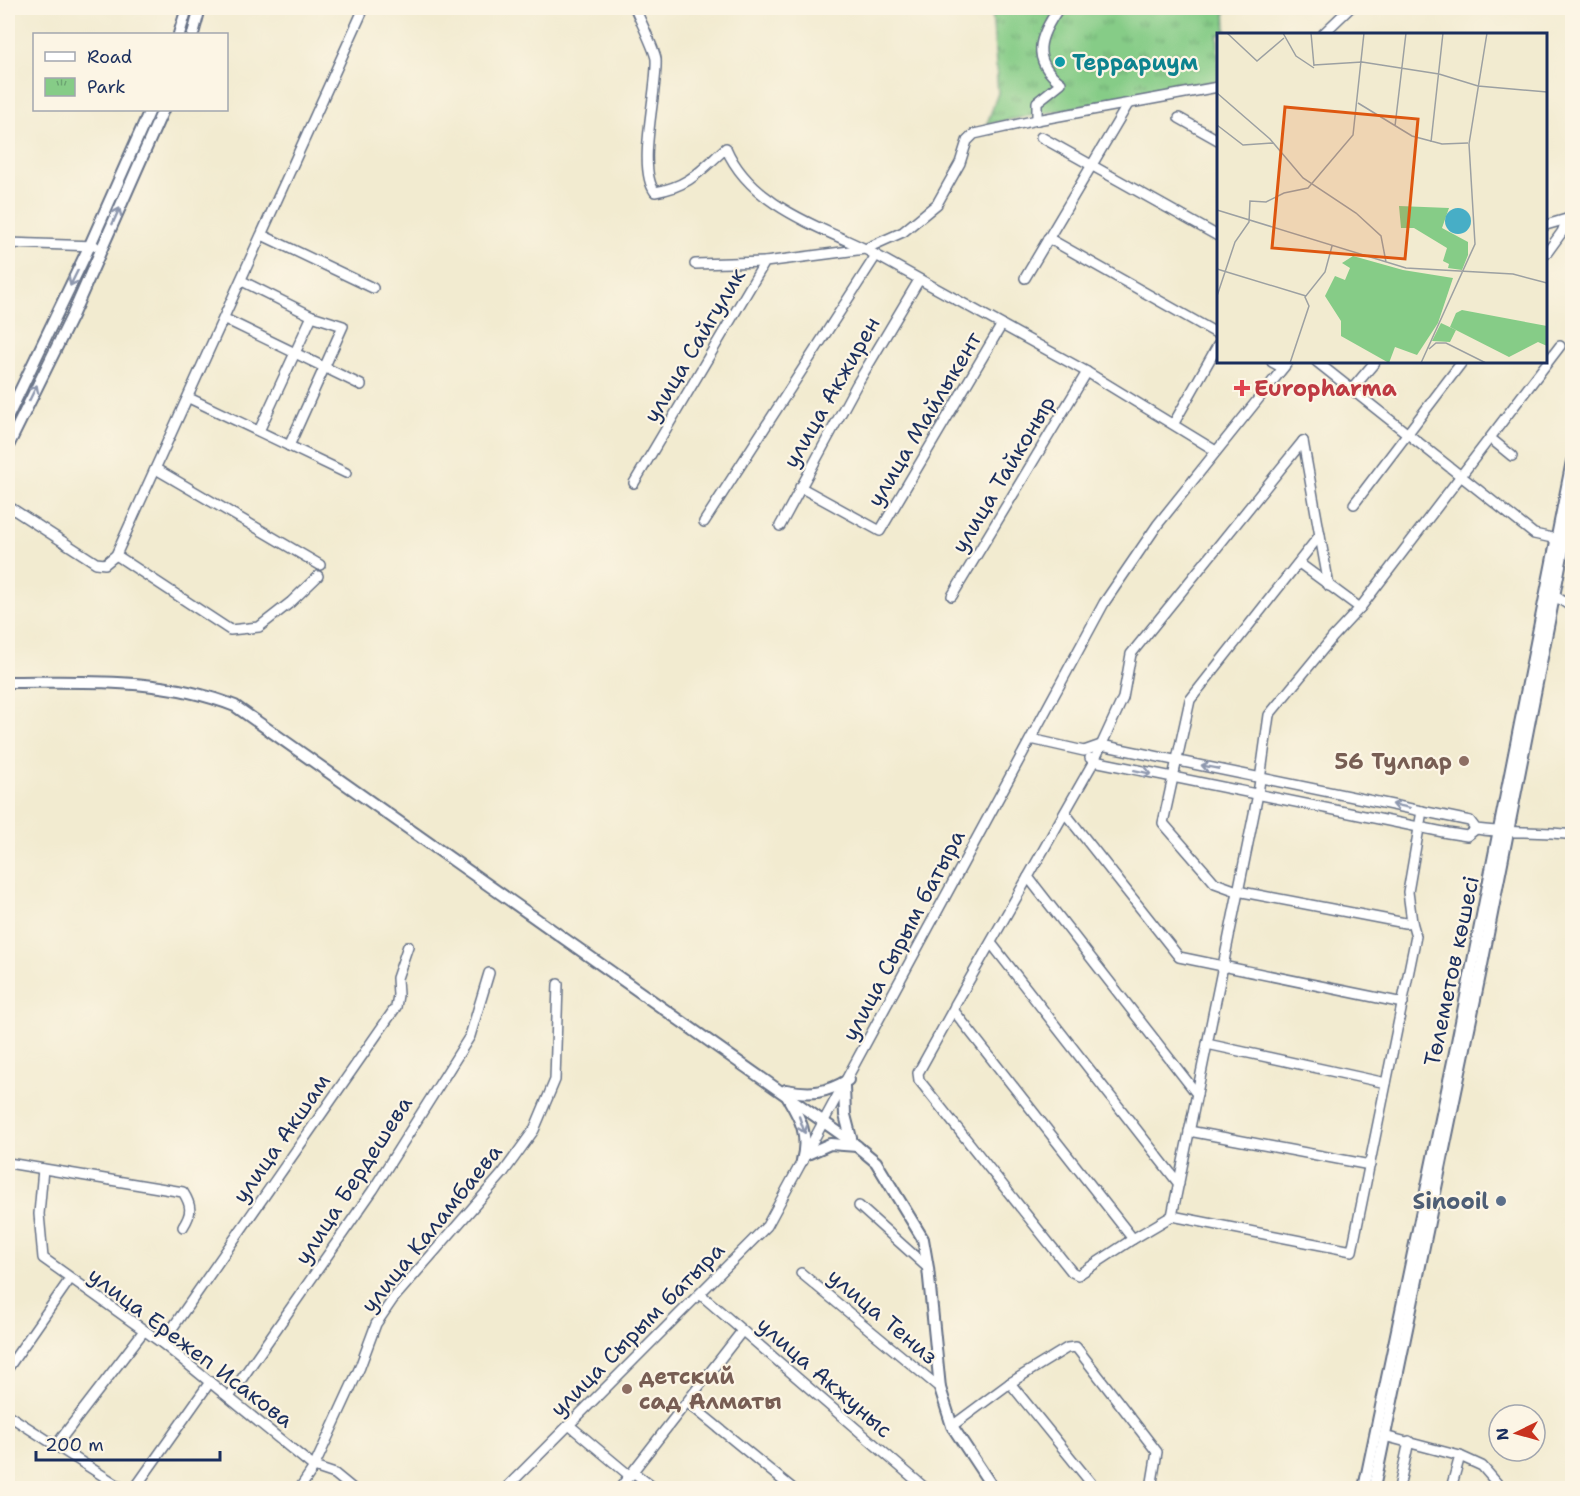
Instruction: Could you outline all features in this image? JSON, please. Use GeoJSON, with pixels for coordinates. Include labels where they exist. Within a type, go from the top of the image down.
{"type":"FeatureCollection","features":[{"type":"Feature","properties":{"kind":"main road"},"geometry":{"type":"LineString","coordinates":[[178,33],[187,8]]}},
{"type":"Feature","properties":{"kind":"main road"},"geometry":{"type":"LineString","coordinates":[[193,33],[200,8]]}},
{"type":"Feature","properties":{"kind":"main road"},"geometry":{"type":"LineString","coordinates":[[8,416],[90,245],[150,111]]}},
{"type":"Feature","properties":{"kind":"main road"},"geometry":{"type":"LineString","coordinates":[[8,446],[72,316],[163,111]]}},
{"type":"Feature","properties":{"kind":"main road","name":"Төлеметов көшесі"},"geometry":{"type":"LineString","coordinates":[[1365,1488],[1384,1436],[1527,712],[1572,461]]}},
{"type":"Feature","properties":{"kind":"main road","name":"Төлеметов көшесі"},"geometry":{"type":"LineString","coordinates":[[1527,712],[1555,596],[1572,504]]}},
{"type":"Feature","properties":{"kind":"main road"},"geometry":{"type":"LineString","coordinates":[[8,682],[160,685],[208,696],[235,706],[855,1144],[876,1162],[923,1239],[940,1388],[952,1426],[993,1488]]}},
{"type":"Feature","properties":{"kind":"main road","name":"Төлеметов көшесі"},"geometry":{"type":"LineString","coordinates":[[1374,1488],[1376,1455],[1503,833]]}},
{"type":"Feature","properties":{"kind":"main road"},"geometry":{"type":"LineString","coordinates":[[782,1091],[815,1094],[832,1090],[846,1083],[845,1115],[855,1144]]}},
{"type":"Feature","properties":{"kind":"main road"},"geometry":{"type":"LineString","coordinates":[[782,1091],[803,1127],[806,1146],[804,1158]]}},
{"type":"Feature","properties":{"kind":"main road"},"geometry":{"type":"LineString","coordinates":[[804,1158],[830,1144],[855,1144]]}},
{"type":"Feature","properties":{"kind":"street"},"geometry":{"type":"LineString","coordinates":[[8,506],[96,563],[105,564],[116,555],[225,319],[364,8]]}},
{"type":"Feature","properties":{"kind":"street"},"geometry":{"type":"LineString","coordinates":[[634,8],[656,57],[649,134],[648,179],[656,192],[671,189],[695,178],[726,148],[733,161],[773,204],[865,249],[1087,372],[1174,423],[1216,451]]}},
{"type":"Feature","properties":{"kind":"street"},"geometry":{"type":"LineString","coordinates":[[1037,120],[1037,102],[1060,83],[1046,72],[1040,48],[1047,25],[1059,8]]}},
{"type":"Feature","properties":{"kind":"street"},"geometry":{"type":"LineString","coordinates":[[1324,33],[1350,8]]}},
{"type":"Feature","properties":{"kind":"street","name":"улица Сайгулик"},"geometry":{"type":"LineString","coordinates":[[634,483],[765,262],[865,249],[903,232],[937,204],[960,163],[967,141],[974,134],[1037,120],[1217,87]]}},
{"type":"Feature","properties":{"kind":"street"},"geometry":{"type":"LineString","coordinates":[[1024,278],[1128,104]]}},
{"type":"Feature","properties":{"kind":"street"},"geometry":{"type":"LineString","coordinates":[[1179,118],[1217,140]]}},
{"type":"Feature","properties":{"kind":"street"},"geometry":{"type":"LineString","coordinates":[[1041,137],[1217,235]]}},
{"type":"Feature","properties":{"kind":"street"},"geometry":{"type":"LineString","coordinates":[[1547,224],[1570,218]]}},
{"type":"Feature","properties":{"kind":"street"},"geometry":{"type":"LineString","coordinates":[[1547,251],[1570,218]]}},
{"type":"Feature","properties":{"kind":"street"},"geometry":{"type":"LineString","coordinates":[[262,235],[373,288]]}},
{"type":"Feature","properties":{"kind":"street"},"geometry":{"type":"LineString","coordinates":[[1048,238],[1217,333]]}},
{"type":"Feature","properties":{"kind":"street"},"geometry":{"type":"LineString","coordinates":[[8,243],[102,247]]}},
{"type":"Feature","properties":{"kind":"street"},"geometry":{"type":"LineString","coordinates":[[704,522],[876,257]]}},
{"type":"Feature","properties":{"kind":"street"},"geometry":{"type":"LineString","coordinates":[[694,264],[765,262]]}},
{"type":"Feature","properties":{"kind":"street","name":"улица Акжирен"},"geometry":{"type":"LineString","coordinates":[[780,526],[919,280]]}},
{"type":"Feature","properties":{"kind":"street"},"geometry":{"type":"LineString","coordinates":[[242,281],[312,316],[343,326],[289,446]]}},
{"type":"Feature","properties":{"kind":"street"},"geometry":{"type":"LineString","coordinates":[[259,431],[312,316]]}},
{"type":"Feature","properties":{"kind":"street"},"geometry":{"type":"LineString","coordinates":[[225,319],[362,385]]}},
{"type":"Feature","properties":{"kind":"street","name":"улица Майлыкент"},"geometry":{"type":"LineString","coordinates":[[800,487],[880,531],[1001,326]]}},
{"type":"Feature","properties":{"kind":"street"},"geometry":{"type":"LineString","coordinates":[[1172,1216],[1258,794],[1269,715],[1360,608],[1560,346]]}},
{"type":"Feature","properties":{"kind":"street"},"geometry":{"type":"LineString","coordinates":[[1174,423],[1217,347]]}},
{"type":"Feature","properties":{"kind":"street"},"geometry":{"type":"LineString","coordinates":[[1318,363],[1353,388],[1534,534],[1557,539]]}},
{"type":"Feature","properties":{"kind":"street"},"geometry":{"type":"LineString","coordinates":[[1353,388],[1374,363]]}},
{"type":"Feature","properties":{"kind":"street"},"geometry":{"type":"LineString","coordinates":[[1354,504],[1461,363]]}},
{"type":"Feature","properties":{"kind":"street","name":"улица Сырым батыра"},"geometry":{"type":"LineString","coordinates":[[506,1488],[767,1226],[1104,603],[1158,524],[1286,365]]}},
{"type":"Feature","properties":{"kind":"street","name":"улица Тайконыр"},"geometry":{"type":"LineString","coordinates":[[952,596],[1087,372]]}},
{"type":"Feature","properties":{"kind":"street"},"geometry":{"type":"LineString","coordinates":[[189,398],[346,473]]}},
{"type":"Feature","properties":{"kind":"street"},"geometry":{"type":"LineString","coordinates":[[1490,438],[1512,456]]}},
{"type":"Feature","properties":{"kind":"street"},"geometry":{"type":"LineString","coordinates":[[1329,585],[1303,441],[1131,654],[1123,698],[1094,761],[918,1072],[919,1080],[1072,1272],[1078,1275],[1088,1270],[1172,1216],[1352,1251],[1416,936],[1408,892],[1422,811]]}},
{"type":"Feature","properties":{"kind":"street"},"geometry":{"type":"LineString","coordinates":[[156,469],[320,565]]}},
{"type":"Feature","properties":{"kind":"street"},"geometry":{"type":"LineString","coordinates":[[1320,536],[1190,700],[1162,823],[1215,883],[1237,891],[1412,922]]}},
{"type":"Feature","properties":{"kind":"street"},"geometry":{"type":"LineString","coordinates":[[116,555],[230,630],[259,627],[318,576]]}},
{"type":"Feature","properties":{"kind":"street"},"geometry":{"type":"LineString","coordinates":[[1299,562],[1360,608]]}},
{"type":"Feature","properties":{"kind":"street"},"geometry":{"type":"LineString","coordinates":[[1555,596],[1572,607]]}},
{"type":"Feature","properties":{"kind":"street"},"geometry":{"type":"LineString","coordinates":[[1031,739],[1084,751],[1101,745],[1260,777],[1470,821],[1476,829],[1503,833],[1539,831],[1572,835]]}},
{"type":"Feature","properties":{"kind":"street"},"geometry":{"type":"LineString","coordinates":[[1084,751],[1094,761],[1171,778],[1467,836],[1476,829]]}},
{"type":"Feature","properties":{"kind":"street"},"geometry":{"type":"LineString","coordinates":[[1065,813],[1176,956],[1403,1003]]}},
{"type":"Feature","properties":{"kind":"street"},"geometry":{"type":"LineString","coordinates":[[1028,877],[1197,1094]]}},
{"type":"Feature","properties":{"kind":"street"},"geometry":{"type":"LineString","coordinates":[[991,943],[1179,1184]]}},
{"type":"Feature","properties":{"kind":"street","name":"улица Акшам"},"geometry":{"type":"LineString","coordinates":[[162,1344],[396,1008],[399,995],[397,978],[408,946]]}},
{"type":"Feature","properties":{"kind":"street","name":"улица Бердешева"},"geometry":{"type":"LineString","coordinates":[[229,1397],[374,1190],[470,1036],[489,973]]}},
{"type":"Feature","properties":{"kind":"street","name":"улица Каламбаева"},"geometry":{"type":"LineString","coordinates":[[300,1488],[314,1467],[360,1367],[376,1324],[393,1299],[503,1173],[534,1130],[555,1080],[558,984]]}},
{"type":"Feature","properties":{"kind":"street"},"geometry":{"type":"LineString","coordinates":[[954,1008],[1134,1239]]}},
{"type":"Feature","properties":{"kind":"street"},"geometry":{"type":"LineString","coordinates":[[1207,1044],[1386,1083]]}},
{"type":"Feature","properties":{"kind":"street"},"geometry":{"type":"LineString","coordinates":[[1189,1131],[1370,1165]]}},
{"type":"Feature","properties":{"kind":"street"},"geometry":{"type":"LineString","coordinates":[[8,1163],[183,1192],[191,1204],[190,1217],[183,1227]]}},
{"type":"Feature","properties":{"kind":"street","name":"улица Ережеп Исакова"},"geometry":{"type":"LineString","coordinates":[[44,1169],[39,1214],[43,1258],[162,1344],[314,1467],[335,1474],[352,1488]]}},
{"type":"Feature","properties":{"kind":"street"},"geometry":{"type":"LineString","coordinates":[[859,1206],[928,1268]]}},
{"type":"Feature","properties":{"kind":"street","name":"улица Тениз"},"geometry":{"type":"LineString","coordinates":[[801,1273],[940,1388]]}},
{"type":"Feature","properties":{"kind":"street"},"geometry":{"type":"LineString","coordinates":[[8,1365],[70,1279]]}},
{"type":"Feature","properties":{"kind":"street","name":"улица Акжуныс"},"geometry":{"type":"LineString","coordinates":[[700,1294],[925,1488]]}},
{"type":"Feature","properties":{"kind":"street"},"geometry":{"type":"LineString","coordinates":[[620,1488],[742,1331]]}},
{"type":"Feature","properties":{"kind":"street"},"geometry":{"type":"LineString","coordinates":[[57,1444],[143,1332]]}},
{"type":"Feature","properties":{"kind":"street"},"geometry":{"type":"LineString","coordinates":[[952,1426],[1010,1383],[1067,1348],[1077,1347],[1157,1452],[1151,1488]]}},
{"type":"Feature","properties":{"kind":"street"},"geometry":{"type":"LineString","coordinates":[[135,1488],[210,1382]]}},
{"type":"Feature","properties":{"kind":"street"},"geometry":{"type":"LineString","coordinates":[[1010,1383],[1095,1488]]}},
{"type":"Feature","properties":{"kind":"street"},"geometry":{"type":"LineString","coordinates":[[687,1402],[792,1488]]}},
{"type":"Feature","properties":{"kind":"street"},"geometry":{"type":"LineString","coordinates":[[8,1415],[57,1444],[122,1488]]}},
{"type":"Feature","properties":{"kind":"street"},"geometry":{"type":"LineString","coordinates":[[569,1425],[632,1474],[654,1488]]}},
{"type":"Feature","properties":{"kind":"street"},"geometry":{"type":"LineString","coordinates":[[1384,1436],[1460,1456],[1482,1466],[1501,1488]]}},
{"type":"Feature","properties":{"kind":"street"},"geometry":{"type":"LineString","coordinates":[[1399,1488],[1409,1441]]}},
{"type":"Feature","properties":{"kind":"street"},"geometry":{"type":"LineString","coordinates":[[1451,1488],[1460,1456]]}},
{"type":"Feature","properties":{"kind":"green space"},"geometry":{"type":"Polygon","coordinates":[[[992,8],[1225,8],[1226,33],[1217,33],[1217,81],[987,124],[998,93],[992,8]]]}},
{"type":"Feature","properties":{"kind":"place","name":"Террариум"},"geometry":{"type":"Point","coordinates":[1060,62]}},
{"type":"Feature","properties":{"kind":"place","name":"Europharma"},"geometry":{"type":"Point","coordinates":[1242,388]}},
{"type":"Feature","properties":{"kind":"place","name":"56 Тулпар"},"geometry":{"type":"Point","coordinates":[1464,761]}},
{"type":"Feature","properties":{"kind":"place","name":"Sinooil"},"geometry":{"type":"Point","coordinates":[1501,1201]}},
{"type":"Feature","properties":{"kind":"place","name":"детский сад Алматы"},"geometry":{"type":"Point","coordinates":[627,1389]}}]}
